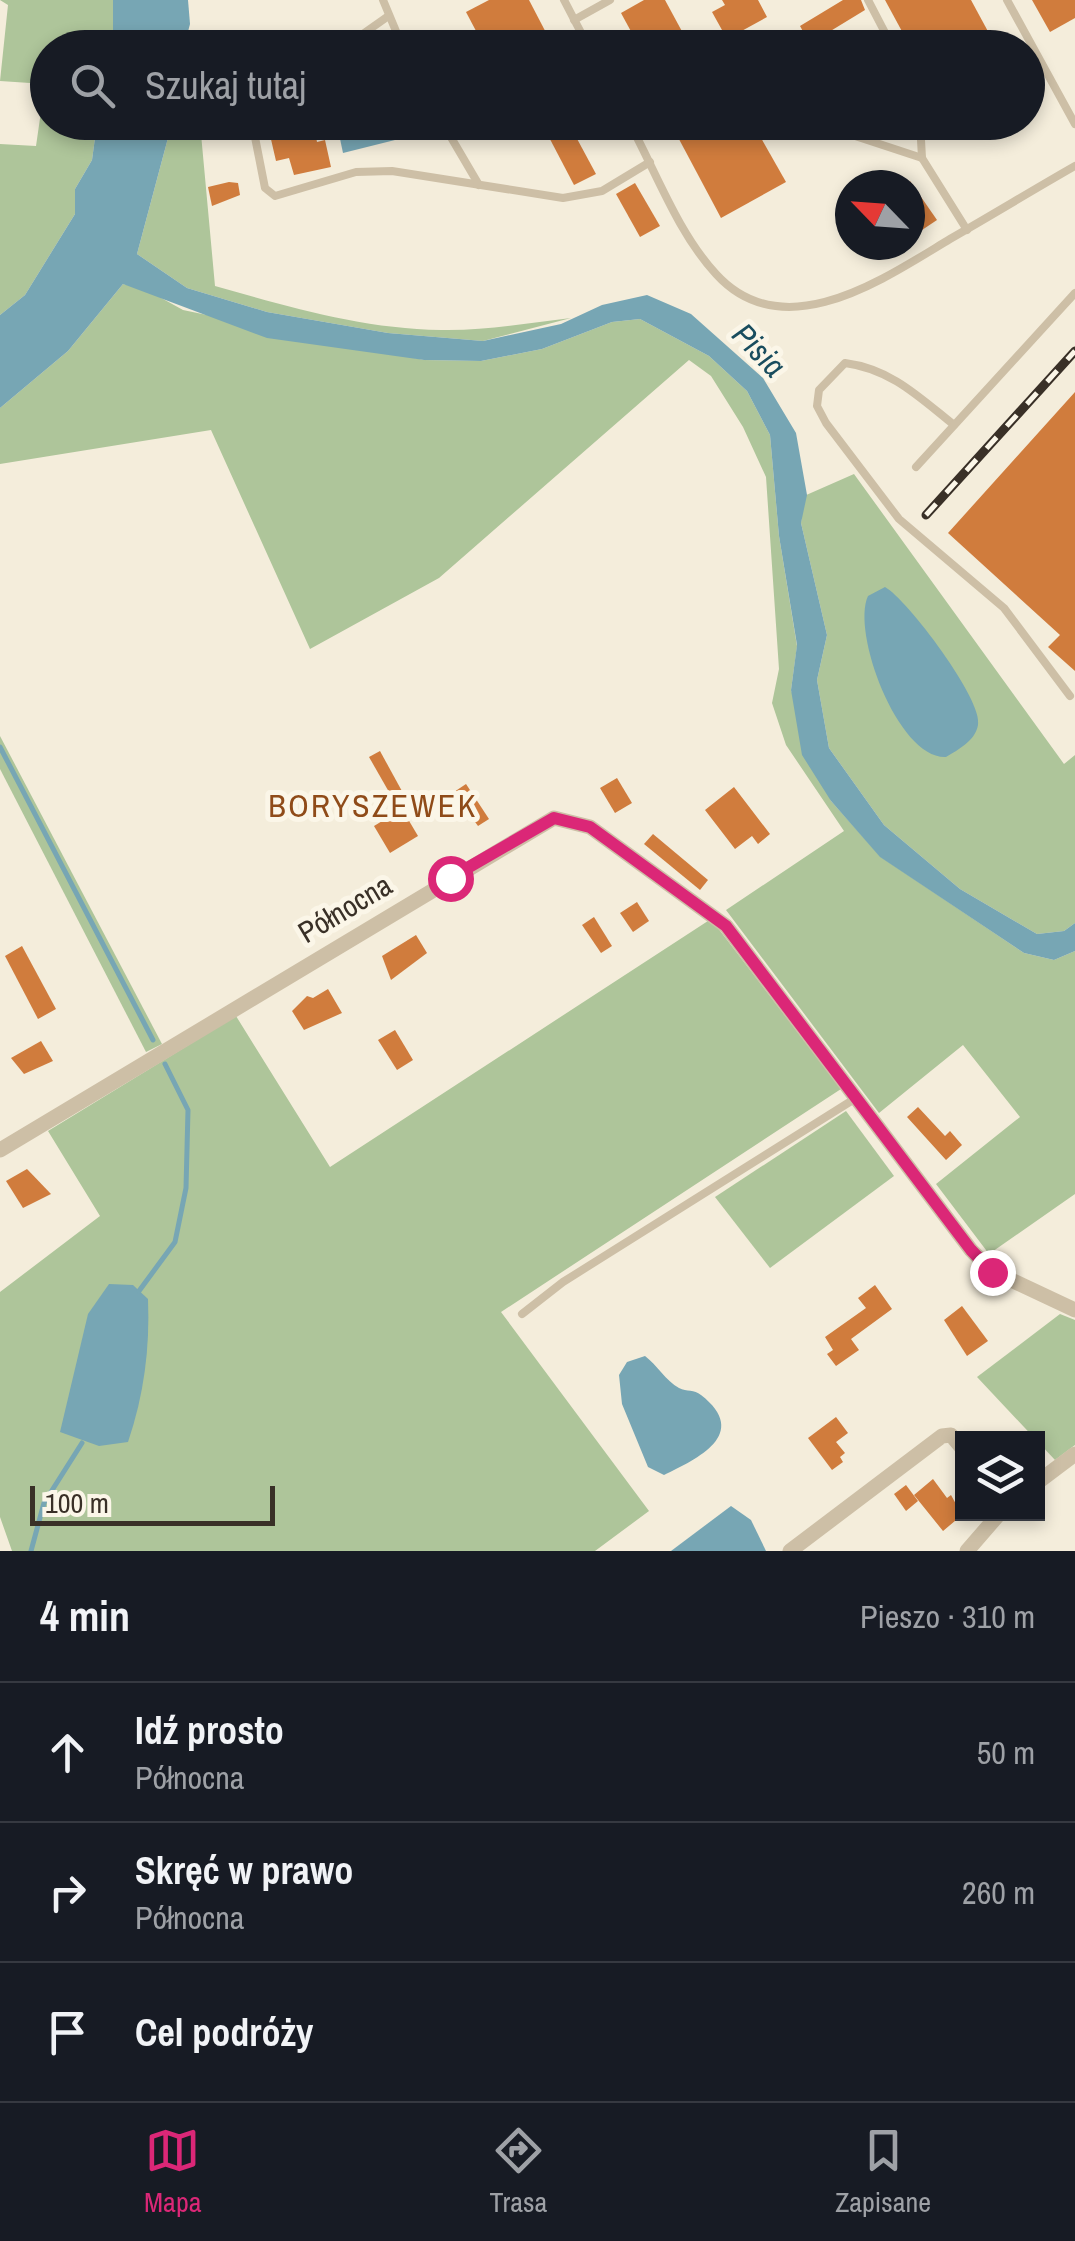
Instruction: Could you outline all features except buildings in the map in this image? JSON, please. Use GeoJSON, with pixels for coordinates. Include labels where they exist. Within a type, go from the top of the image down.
{"type":"FeatureCollection","features":[{"type":"Feature","properties":{"kind":"street","name":"Północna"},"geometry":{"type":"LineString","coordinates":[[0,1150],[450,878],[554,818],[564,817],[590,827],[640,860],[726,926],[971,1250],[992,1272],[1075,1310]]}},
{"type":"Feature","properties":{"kind":"street"},"geometry":{"type":"LineString","coordinates":[[790,1551],[942,1436],[951,1435],[955,1440]]}},
{"type":"Feature","properties":{"kind":"street"},"geometry":{"type":"LineString","coordinates":[[1045,1477],[1075,1454]]}},
{"type":"Feature","properties":{"kind":"street"},"geometry":{"type":"LineString","coordinates":[[966,1551],[993,1521]]}},
{"type":"Feature","properties":{"kind":"lane"},"geometry":{"type":"LineString","coordinates":[[384,0],[394,30]]}},
{"type":"Feature","properties":{"kind":"lane"},"geometry":{"type":"LineString","coordinates":[[564,0],[579,30]]}},
{"type":"Feature","properties":{"kind":"lane"},"geometry":{"type":"LineString","coordinates":[[574,20],[610,0]]}},
{"type":"Feature","properties":{"kind":"lane"},"geometry":{"type":"LineString","coordinates":[[868,0],[884,30]]}},
{"type":"Feature","properties":{"kind":"lane"},"geometry":{"type":"LineString","coordinates":[[1007,0],[1023,30]]}},
{"type":"Feature","properties":{"kind":"lane"},"geometry":{"type":"LineString","coordinates":[[369,30],[387,17]]}},
{"type":"Feature","properties":{"kind":"lane"},"geometry":{"type":"LineString","coordinates":[[1045,69],[1075,124]]}},
{"type":"Feature","properties":{"kind":"lane"},"geometry":{"type":"LineString","coordinates":[[256,140],[265,188],[275,196],[356,172],[425,173],[563,198],[602,191],[650,162]]}},
{"type":"Feature","properties":{"kind":"lane"},"geometry":{"type":"LineString","coordinates":[[453,140],[479,184]]}},
{"type":"Feature","properties":{"kind":"lane"},"geometry":{"type":"LineString","coordinates":[[638,140],[698,250],[718,277],[740,292],[782,308],[832,300],[876,284],[1075,166]]}},
{"type":"Feature","properties":{"kind":"lane"},"geometry":{"type":"LineString","coordinates":[[867,140],[922,158]]}},
{"type":"Feature","properties":{"kind":"lane"},"geometry":{"type":"LineString","coordinates":[[921,140],[922,158],[966,230]]}},
{"type":"Feature","properties":{"kind":"lane"},"geometry":{"type":"LineString","coordinates":[[916,466],[1075,293]]}},
{"type":"Feature","properties":{"kind":"lane"},"geometry":{"type":"LineString","coordinates":[[954,425],[886,372],[871,366],[845,363],[819,390],[817,406],[826,423],[885,503],[1004,608],[1070,696]]}},
{"type":"Feature","properties":{"kind":"lane"},"geometry":{"type":"LineString","coordinates":[[522,1314],[563,1282],[856,1098]]}},
{"type":"Feature","properties":{"kind":"green space"},"geometry":{"type":"Polygon","coordinates":[[[0,0],[113,0],[113,30],[30,30],[30,83],[0,81],[8,5],[0,0]]]}},
{"type":"Feature","properties":{"kind":"green space"},"geometry":{"type":"Polygon","coordinates":[[[37,140],[95,140],[92,160],[75,189],[75,214],[25,295],[0,315],[0,144],[36,146],[37,140]]]}},
{"type":"Feature","properties":{"kind":"green space"},"geometry":{"type":"Polygon","coordinates":[[[167,140],[202,140],[215,286],[326,316],[412,329],[473,329],[571,318],[483,341],[388,333],[267,312],[187,288],[137,254],[167,140]]]}},
{"type":"Feature","properties":{"kind":"green space"},"geometry":{"type":"Polygon","coordinates":[[[123,284],[145,289],[183,310],[424,360],[481,361],[542,349],[612,322],[640,319],[709,356],[747,391],[770,435],[779,536],[797,646],[791,690],[831,801],[881,857],[1024,953],[1054,960],[1075,951],[1075,1194],[989,1254],[936,1184],[1020,1117],[963,1045],[879,1113],[726,910],[844,831],[786,745],[772,703],[779,669],[766,477],[743,427],[711,376],[689,360],[439,578],[310,649],[211,430],[0,464],[0,408],[68,351],[123,284]]]}},
{"type":"Feature","properties":{"kind":"green space"},"geometry":{"type":"Polygon","coordinates":[[[854,474],[1064,764],[1075,755],[1075,923],[1064,931],[1037,934],[960,889],[884,825],[829,748],[817,680],[827,635],[801,523],[804,496],[854,474]]]}},
{"type":"Feature","properties":{"kind":"green space"},"geometry":{"type":"Polygon","coordinates":[[[0,736],[162,1044],[146,1052],[0,769],[0,736]]]}},
{"type":"Feature","properties":{"kind":"green space"},"geometry":{"type":"Polygon","coordinates":[[[711,919],[841,1089],[501,1312],[649,1511],[595,1551],[12,1551],[0,1517],[0,1292],[100,1216],[48,1131],[236,1016],[330,1167],[711,919]]]}},
{"type":"Feature","properties":{"kind":"green space"},"geometry":{"type":"Polygon","coordinates":[[[846,1111],[894,1176],[770,1268],[715,1197],[846,1111]]]}},
{"type":"Feature","properties":{"kind":"green space"},"geometry":{"type":"Polygon","coordinates":[[[1060,1314],[1075,1320],[1075,1445],[1055,1460],[1045,1449],[1045,1431],[1028,1431],[977,1377],[1060,1314]]]}},
{"type":"Feature","properties":{"kind":"water"},"geometry":{"type":"Polygon","coordinates":[[[113,0],[188,0],[188,30],[113,30],[113,0]]]}},
{"type":"Feature","properties":{"kind":"water"},"geometry":{"type":"Polygon","coordinates":[[[95,140],[167,140],[137,254],[187,288],[267,312],[388,333],[483,341],[561,324],[602,305],[647,295],[691,314],[763,378],[796,433],[807,495],[801,523],[827,635],[817,680],[829,748],[884,825],[960,889],[1037,934],[1064,931],[1075,923],[1075,951],[1054,960],[1024,953],[880,857],[831,801],[802,755],[791,690],[797,645],[779,536],[770,435],[747,391],[709,356],[640,319],[612,322],[542,349],[481,361],[424,360],[267,338],[123,284],[68,351],[0,408],[0,315],[25,295],[75,214],[75,189],[92,160],[95,140]]]}},
{"type":"Feature","properties":{"kind":"water"},"geometry":{"type":"Polygon","coordinates":[[[340,140],[395,140],[343,153],[340,140]]]}},
{"type":"Feature","properties":{"kind":"water"},"geometry":{"type":"Polygon","coordinates":[[[885,587],[910,610],[942,651],[977,713],[974,736],[946,757],[928,752],[911,738],[883,691],[866,637],[865,613],[868,596],[885,587]]]}},
{"type":"Feature","properties":{"kind":"water"},"geometry":{"type":"Polygon","coordinates":[[[109,1284],[133,1285],[148,1299],[148,1335],[142,1389],[128,1442],[99,1446],[60,1432],[88,1314],[109,1284]]]}},
{"type":"Feature","properties":{"kind":"water"},"geometry":{"type":"Polygon","coordinates":[[[645,1356],[674,1385],[701,1395],[721,1422],[714,1444],[664,1475],[648,1467],[622,1404],[619,1375],[627,1362],[645,1356]]]}},
{"type":"Feature","properties":{"kind":"water"},"geometry":{"type":"Polygon","coordinates":[[[731,1506],[751,1520],[766,1551],[671,1551],[731,1506]]]}},
{"type":"Feature","properties":{"kind":"waterway"},"geometry":{"type":"LineString","coordinates":[[0,747],[153,1040]]}},
{"type":"Feature","properties":{"kind":"waterway"},"geometry":{"type":"LineString","coordinates":[[139,1291],[175,1242],[186,1188],[188,1110],[165,1064]]}},
{"type":"Feature","properties":{"kind":"waterway"},"geometry":{"type":"LineString","coordinates":[[31,1551],[44,1503],[82,1443]]}},
{"type":"Feature","properties":{"kind":"railway"},"geometry":{"type":"LineString","coordinates":[[926,515],[1075,351]]}},
{"type":"Feature","properties":{"kind":"district","name":"BORYSZEWEK"},"geometry":{"type":"Point","coordinates":[373,806]}},
{"type":"Feature","properties":{"kind":"route"},"geometry":{"type":"LineString","coordinates":[[450,878],[554,818],[564,817],[590,827],[640,860],[726,926],[971,1250],[992,1272]]}},
{"type":"Feature","properties":{"kind":"water label","name":"Pisia"},"geometry":{"type":"Point","coordinates":[759,350]}}]}
